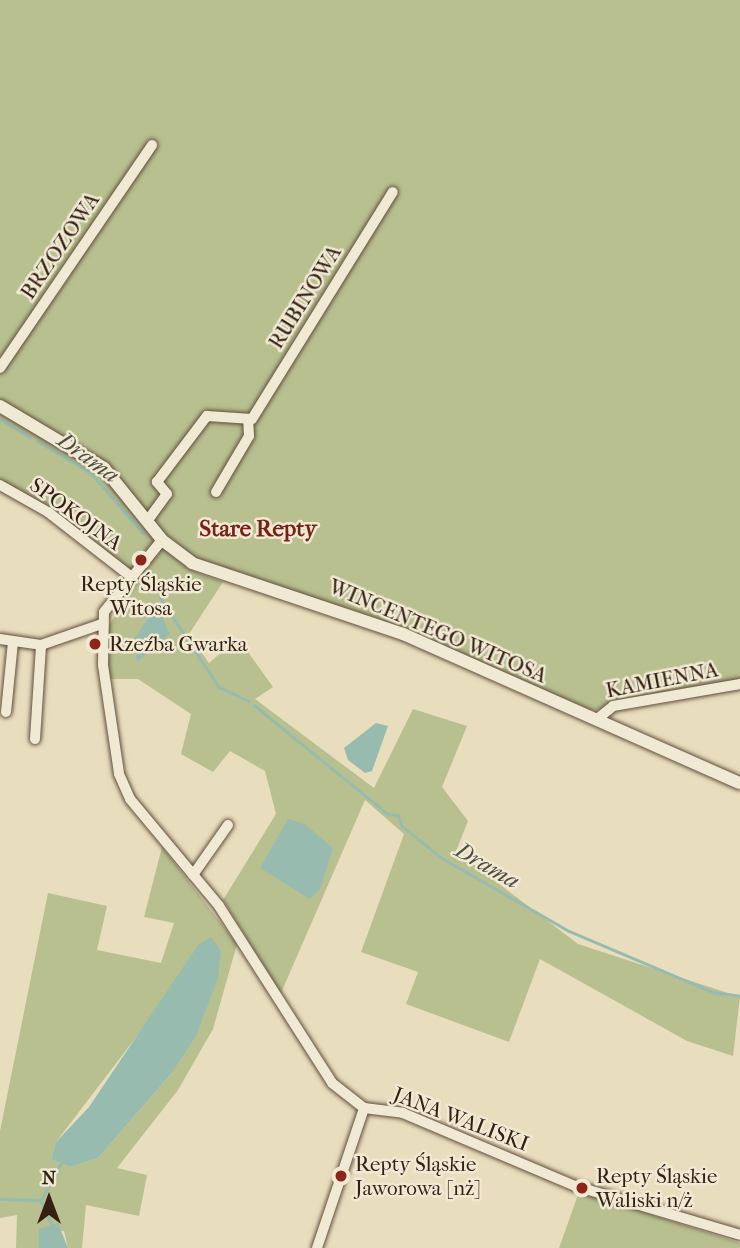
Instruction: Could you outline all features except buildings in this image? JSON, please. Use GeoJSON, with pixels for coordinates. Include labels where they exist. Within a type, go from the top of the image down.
{"type":"FeatureCollection","features":[{"type":"Feature","properties":{"kind":"street","name":"BRZOZOWA"},"geometry":{"type":"LineString","coordinates":[[0,368],[152,145]]}},
{"type":"Feature","properties":{"kind":"street","name":"RUBINOWA"},"geometry":{"type":"LineString","coordinates":[[216,492],[249,436],[248,419],[393,192]]}},
{"type":"Feature","properties":{"kind":"street","name":"WINCENTEGO WITOSA"},"geometry":{"type":"LineString","coordinates":[[0,406],[104,468],[162,540],[192,563],[377,624],[740,783]]}},
{"type":"Feature","properties":{"kind":"street"},"geometry":{"type":"LineString","coordinates":[[148,520],[167,494],[157,482],[207,416],[248,419]]}},
{"type":"Feature","properties":{"kind":"street","name":"SPOKOJNA"},"geometry":{"type":"LineString","coordinates":[[0,485],[48,512],[129,575]]}},
{"type":"Feature","properties":{"kind":"street"},"geometry":{"type":"LineString","coordinates":[[0,639],[41,645],[102,624],[129,575],[162,540]]}},
{"type":"Feature","properties":{"kind":"street","name":"JANA WALISKI"},"geometry":{"type":"LineString","coordinates":[[102,624],[118,774],[131,799],[193,875],[332,1083],[364,1108],[403,1113],[575,1186],[740,1235]]}},
{"type":"Feature","properties":{"kind":"street"},"geometry":{"type":"LineString","coordinates":[[6,712],[13,642]]}},
{"type":"Feature","properties":{"kind":"street"},"geometry":{"type":"LineString","coordinates":[[35,739],[41,645]]}},
{"type":"Feature","properties":{"kind":"street","name":"KAMIENNA"},"geometry":{"type":"LineString","coordinates":[[596,720],[613,706],[740,684]]}},
{"type":"Feature","properties":{"kind":"street"},"geometry":{"type":"LineString","coordinates":[[193,875],[228,825]]}},
{"type":"Feature","properties":{"kind":"street"},"geometry":{"type":"LineString","coordinates":[[317,1248],[364,1108]]}},
{"type":"Feature","properties":{"kind":"green space"},"geometry":{"type":"Polygon","coordinates":[[[0,0],[740,0],[740,684],[588,711],[212,567],[191,570],[223,582],[189,634],[209,663],[238,638],[273,687],[255,699],[374,788],[413,709],[467,726],[442,787],[468,821],[456,851],[578,944],[740,997],[733,1056],[687,1041],[540,959],[509,1042],[406,1004],[418,972],[361,952],[404,834],[365,800],[281,993],[223,900],[276,814],[265,771],[230,751],[213,772],[181,754],[191,714],[138,679],[109,679],[107,629],[138,577],[0,485],[0,0]]]}},
{"type":"Feature","properties":{"kind":"green space"},"geometry":{"type":"Polygon","coordinates":[[[162,847],[237,944],[213,1029],[178,1090],[117,1168],[147,1175],[139,1216],[86,1205],[82,1248],[68,1248],[64,1231],[39,1229],[39,1248],[16,1248],[17,1215],[0,1218],[0,1131],[48,893],[107,906],[97,950],[161,963],[174,923],[144,917],[162,847]],[[198,945],[159,1007],[56,1142],[51,1159],[70,1167],[98,1158],[171,1074],[198,945]]]}},
{"type":"Feature","properties":{"kind":"green space"},"geometry":{"type":"Polygon","coordinates":[[[579,1192],[740,1243],[740,1248],[559,1248],[579,1192]]]}},
{"type":"Feature","properties":{"kind":"water"},"geometry":{"type":"Polygon","coordinates":[[[150,616],[162,617],[170,634],[137,662],[134,639],[150,616]]]}},
{"type":"Feature","properties":{"kind":"water"},"geometry":{"type":"Polygon","coordinates":[[[376,723],[388,726],[372,771],[365,773],[348,760],[344,748],[376,723]]]}},
{"type":"Feature","properties":{"kind":"water"},"geometry":{"type":"Polygon","coordinates":[[[288,819],[305,824],[333,848],[320,889],[310,899],[260,868],[288,819]]]}},
{"type":"Feature","properties":{"kind":"water"},"geometry":{"type":"Polygon","coordinates":[[[211,937],[221,951],[218,978],[196,1036],[171,1074],[98,1158],[70,1167],[51,1159],[56,1142],[89,1107],[198,945],[211,937]]]}},
{"type":"Feature","properties":{"kind":"water"},"geometry":{"type":"Polygon","coordinates":[[[58,1223],[68,1248],[39,1248],[39,1229],[58,1223]]]}},
{"type":"Feature","properties":{"kind":"waterway","name":"Drama"},"geometry":{"type":"LineString","coordinates":[[0,419],[30,437]]}},
{"type":"Feature","properties":{"kind":"waterway","name":"Drama"},"geometry":{"type":"LineString","coordinates":[[38,441],[91,473],[144,534]]}},
{"type":"Feature","properties":{"kind":"waterway","name":"Drama"},"geometry":{"type":"LineString","coordinates":[[160,597],[219,687],[249,701]]}},
{"type":"Feature","properties":{"kind":"waterway","name":"Drama"},"geometry":{"type":"LineString","coordinates":[[254,705],[388,814],[398,815],[402,826],[442,858],[569,931],[713,992],[740,996]]}},
{"type":"Feature","properties":{"kind":"waterway"},"geometry":{"type":"LineString","coordinates":[[41,1200],[61,1163]]}},
{"type":"Feature","properties":{"kind":"waterway"},"geometry":{"type":"LineString","coordinates":[[0,1199],[41,1200]]}},
{"type":"Feature","properties":{"kind":"waterway"},"geometry":{"type":"LineString","coordinates":[[41,1200],[52,1225]]}},
{"type":"Feature","properties":{"kind":"place","name":"Repty Śląskie Witosa"},"geometry":{"type":"Point","coordinates":[141,560]}},
{"type":"Feature","properties":{"kind":"place","name":"Rzeźba Gwarka"},"geometry":{"type":"Point","coordinates":[95,644]}},
{"type":"Feature","properties":{"kind":"place","name":"Repty Śląskie Jaworowa [nż]"},"geometry":{"type":"Point","coordinates":[341,1176]}},
{"type":"Feature","properties":{"kind":"place","name":"Repty Śląskie Waliski n/ż"},"geometry":{"type":"Point","coordinates":[582,1188]}},
{"type":"Feature","properties":{"kind":"district","name":"Stare Repty"},"geometry":{"type":"Point","coordinates":[258,529]}}]}
